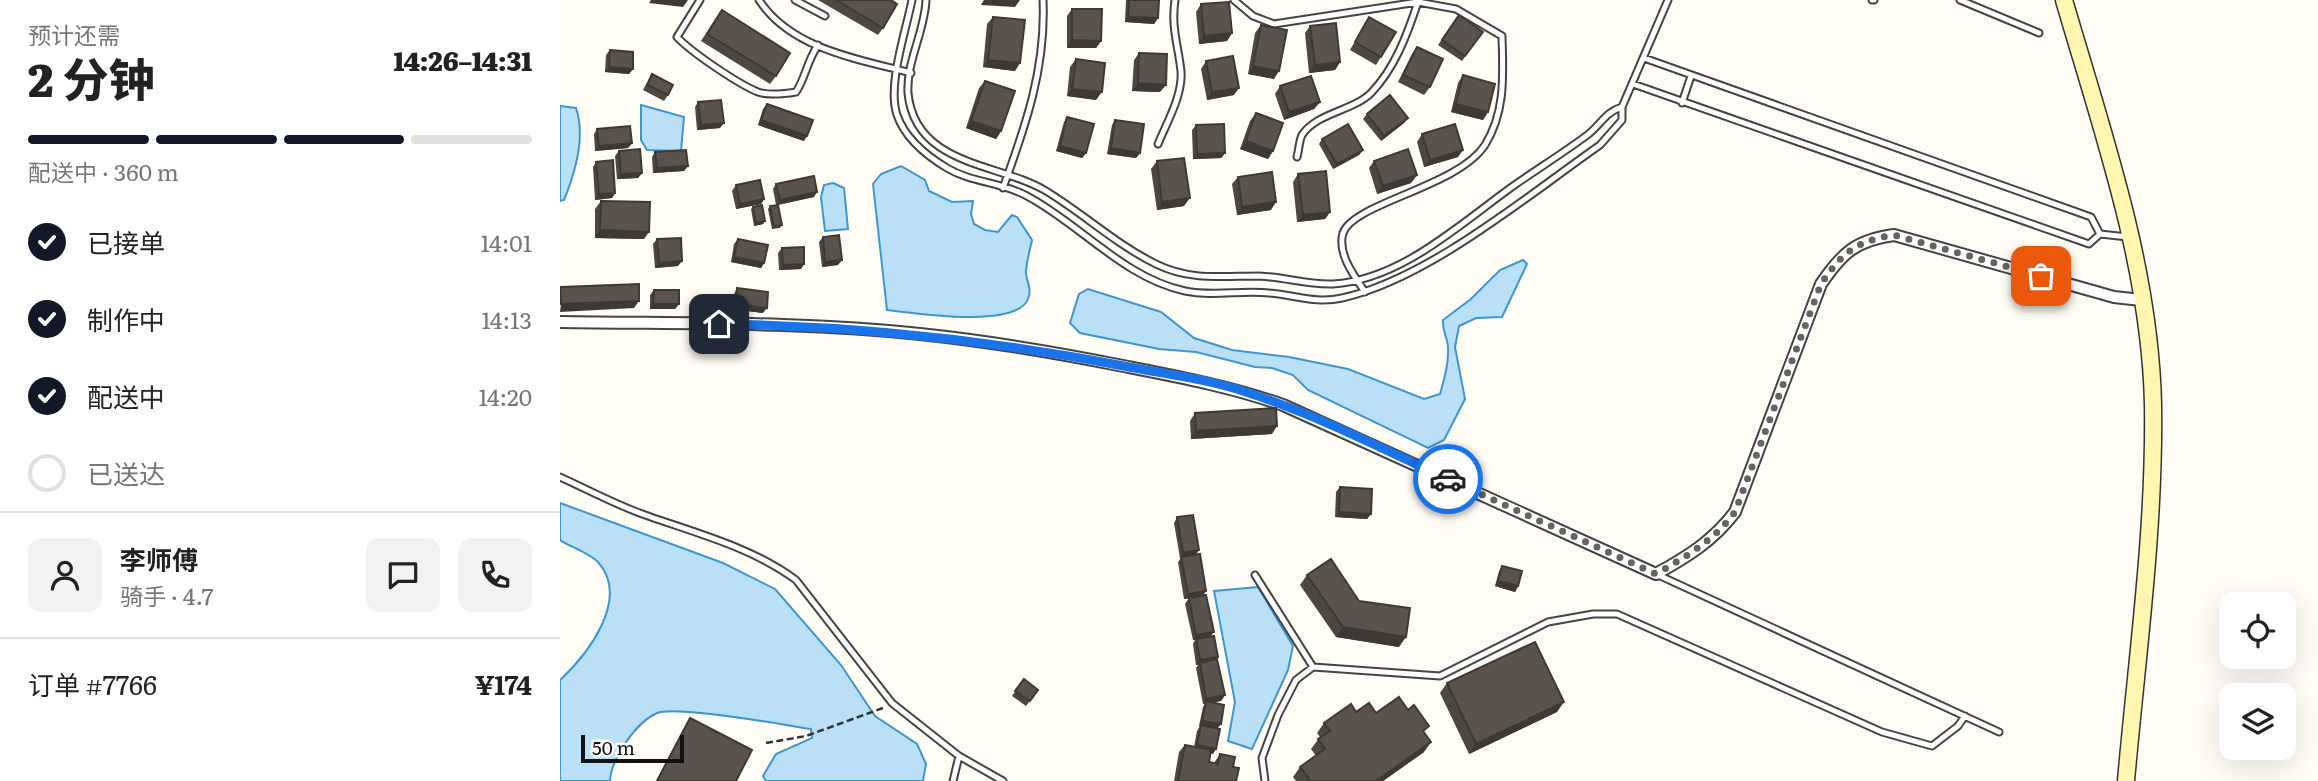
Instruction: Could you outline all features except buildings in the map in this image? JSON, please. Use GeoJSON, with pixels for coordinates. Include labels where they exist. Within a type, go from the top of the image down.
{"type":"FeatureCollection","features":[{"type":"Feature","properties":{"kind":"main road"},"geometry":{"type":"LineString","coordinates":[[2064,0],[2123,206],[2141,300],[2153,403],[2150,517],[2126,781]]}},
{"type":"Feature","properties":{"kind":"street"},"geometry":{"type":"LineString","coordinates":[[560,322],[799,326],[919,334],[1067,355],[1221,386],[1283,405],[1656,574],[1696,551],[1720,532],[1735,512],[1821,284],[1836,261],[1850,248],[1894,235],[2114,297],[2141,300]]}},
{"type":"Feature","properties":{"kind":"lane"},"geometry":{"type":"LineString","coordinates":[[699,0],[677,37],[687,48],[758,92],[778,95],[796,92],[803,82],[806,62],[818,45]]}},
{"type":"Feature","properties":{"kind":"lane"},"geometry":{"type":"LineString","coordinates":[[759,0],[773,19],[818,45],[911,73]]}},
{"type":"Feature","properties":{"kind":"lane"},"geometry":{"type":"LineString","coordinates":[[795,0],[825,16]]}},
{"type":"Feature","properties":{"kind":"lane"},"geometry":{"type":"LineString","coordinates":[[912,0],[898,69],[897,114],[923,152],[965,177],[1025,195],[1119,261],[1183,291],[1212,295],[1272,293],[1311,301],[1341,299],[1402,278],[1600,145],[1622,120],[1622,107],[1668,0]]}},
{"type":"Feature","properties":{"kind":"lane"},"geometry":{"type":"LineString","coordinates":[[926,0],[908,92],[920,128],[953,155],[980,168],[1031,182],[1157,265],[1187,276],[1275,277],[1311,285],[1356,279],[1380,272],[1410,258],[1586,136],[1610,111],[1622,107]]}},
{"type":"Feature","properties":{"kind":"lane"},"geometry":{"type":"LineString","coordinates":[[1003,187],[1040,74],[1044,34],[1043,0]]}},
{"type":"Feature","properties":{"kind":"lane"},"geometry":{"type":"LineString","coordinates":[[1158,144],[1175,104],[1181,74],[1171,25],[1175,0]]}},
{"type":"Feature","properties":{"kind":"lane"},"geometry":{"type":"LineString","coordinates":[[1234,0],[1253,16],[1274,24],[1418,2],[1456,9],[1502,36],[1503,97],[1485,145],[1466,166],[1348,223],[1342,235],[1343,251],[1365,292]]}},
{"type":"Feature","properties":{"kind":"lane"},"geometry":{"type":"LineString","coordinates":[[1960,0],[2039,33]]}},
{"type":"Feature","properties":{"kind":"lane"},"geometry":{"type":"LineString","coordinates":[[1297,156],[1303,135],[1320,120],[1369,95],[1384,78],[1404,43],[1418,2]]}},
{"type":"Feature","properties":{"kind":"lane"},"geometry":{"type":"LineString","coordinates":[[1644,58],[2091,217],[2099,234]]}},
{"type":"Feature","properties":{"kind":"lane"},"geometry":{"type":"LineString","coordinates":[[1682,103],[1691,76]]}},
{"type":"Feature","properties":{"kind":"lane"},"geometry":{"type":"LineString","coordinates":[[1633,84],[2089,244],[2099,234]]}},
{"type":"Feature","properties":{"kind":"lane"},"geometry":{"type":"LineString","coordinates":[[2099,234],[2129,237]]}},
{"type":"Feature","properties":{"kind":"lane"},"geometry":{"type":"LineString","coordinates":[[560,477],[646,515],[709,536],[780,568],[796,580],[891,704],[958,757],[1003,781]]}},
{"type":"Feature","properties":{"kind":"lane"},"geometry":{"type":"LineString","coordinates":[[1656,574],[1999,732]]}},
{"type":"Feature","properties":{"kind":"lane"},"geometry":{"type":"LineString","coordinates":[[1255,575],[1313,667]]}},
{"type":"Feature","properties":{"kind":"lane"},"geometry":{"type":"LineString","coordinates":[[1265,781],[1262,758],[1278,715],[1296,681],[1313,667],[1440,676],[1548,622],[1593,614],[1617,614],[1882,732],[1932,746],[1952,732],[1965,716]]}},
{"type":"Feature","properties":{"kind":"lane"},"geometry":{"type":"LineString","coordinates":[[953,781],[958,757]]}},
{"type":"Feature","properties":{"kind":"path"},"geometry":{"type":"LineString","coordinates":[[766,743],[806,736],[877,711]]}},
{"type":"Feature","properties":{"kind":"water"},"geometry":{"type":"Polygon","coordinates":[[[641,105],[684,117],[681,151],[647,150],[641,140],[641,105]]]}},
{"type":"Feature","properties":{"kind":"water"},"geometry":{"type":"Polygon","coordinates":[[[560,106],[576,108],[580,131],[572,178],[564,200],[560,201],[560,106]]]}},
{"type":"Feature","properties":{"kind":"water"},"geometry":{"type":"Polygon","coordinates":[[[901,166],[925,180],[929,191],[952,202],[973,201],[971,214],[974,224],[985,230],[998,232],[1012,215],[1017,217],[1032,240],[1026,269],[1029,295],[1020,308],[1005,314],[963,317],[887,310],[873,184],[881,174],[901,166]]]}},
{"type":"Feature","properties":{"kind":"water"},"geometry":{"type":"Polygon","coordinates":[[[833,183],[844,188],[848,229],[825,231],[821,197],[824,185],[833,183]]]}},
{"type":"Feature","properties":{"kind":"water"},"geometry":{"type":"Polygon","coordinates":[[[1523,260],[1527,264],[1502,317],[1476,318],[1459,326],[1455,347],[1465,399],[1444,440],[1428,448],[1308,390],[1293,375],[1196,352],[1159,349],[1080,333],[1070,323],[1079,294],[1088,289],[1161,312],[1194,338],[1232,350],[1289,357],[1348,369],[1424,399],[1440,394],[1445,377],[1448,348],[1443,320],[1471,299],[1500,270],[1523,260]]]}},
{"type":"Feature","properties":{"kind":"water"},"geometry":{"type":"Polygon","coordinates":[[[560,503],[723,563],[775,589],[841,665],[875,716],[917,744],[926,764],[923,781],[766,781],[763,776],[776,754],[812,738],[811,729],[707,713],[668,711],[649,718],[633,733],[615,762],[610,781],[560,781],[560,680],[582,656],[602,626],[610,593],[607,577],[598,562],[560,540],[560,503]]]}},
{"type":"Feature","properties":{"kind":"water"},"geometry":{"type":"Polygon","coordinates":[[[1258,587],[1293,646],[1288,670],[1252,749],[1228,741],[1235,702],[1214,591],[1258,587]]]}},
{"type":"Feature","properties":{"kind":"way so far"},"geometry":{"type":"LineString","coordinates":[[1448,479],[1656,574],[1696,551],[1720,532],[1735,512],[1821,284],[1836,261],[1850,248],[1894,235],[2041,276]]}},
{"type":"Feature","properties":{"kind":"route"},"geometry":{"type":"LineString","coordinates":[[719,324],[919,334],[1067,355],[1195,380],[1246,391],[1283,405],[1448,479]]}}]}
